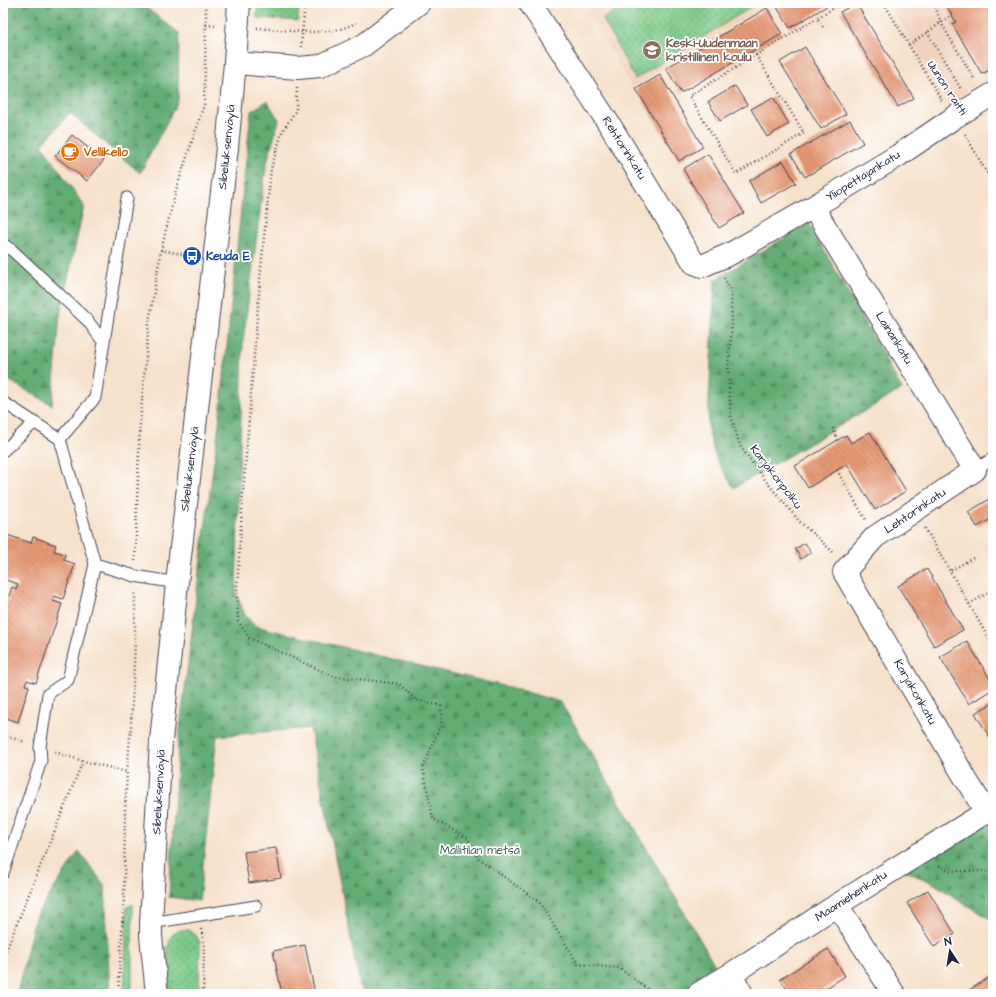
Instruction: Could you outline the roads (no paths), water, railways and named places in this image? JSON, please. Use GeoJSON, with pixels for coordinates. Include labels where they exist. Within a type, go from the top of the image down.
{"type":"FeatureCollection","features":[{"type":"Feature","properties":{"kind":"street","name":"Sibeliuksenväylä"},"geometry":{"type":"LineString","coordinates":[[144,994],[151,930],[162,741],[176,583],[227,148],[239,3]]}},
{"type":"Feature","properties":{"kind":"street"},"geometry":{"type":"LineString","coordinates":[[235,63],[298,68],[320,66],[364,45],[419,3]]}},
{"type":"Feature","properties":{"kind":"street","name":"Rehtorinkatu"},"geometry":{"type":"LineString","coordinates":[[530,3],[611,127],[694,263],[702,266],[722,257]]}},
{"type":"Feature","properties":{"kind":"street","name":"Yliopettajankatu"},"geometry":{"type":"LineString","coordinates":[[722,257],[813,207],[899,155],[976,104]]}},
{"type":"Feature","properties":{"kind":"street","name":"Lainankatu"},"geometry":{"type":"LineString","coordinates":[[813,207],[984,464]]}},
{"type":"Feature","properties":{"kind":"street","name":"Lehtorinkatu"},"geometry":{"type":"LineString","coordinates":[[844,572],[875,537],[984,464]]}},
{"type":"Feature","properties":{"kind":"street","name":"Karjakonkatu"},"geometry":{"type":"LineString","coordinates":[[844,572],[967,781],[990,810]]}},
{"type":"Feature","properties":{"kind":"street","name":"Maamiehenkatu"},"geometry":{"type":"LineString","coordinates":[[698,994],[924,850],[990,810]]}},
{"type":"Feature","properties":{"kind":"street"},"geometry":{"type":"LineString","coordinates":[[837,905],[894,994]]}},
{"type":"Feature","properties":{"kind":"street","name":"Sibeliuksenväylä"},"geometry":{"type":"LineString","coordinates":[[151,930],[157,994]]}},
{"type":"Feature","properties":{"kind":"street"},"geometry":{"type":"LineString","coordinates":[[731,974],[742,994]]}},
{"type":"Feature","properties":{"kind":"lane"},"geometry":{"type":"LineString","coordinates":[[60,439],[95,398],[127,198]]}},
{"type":"Feature","properties":{"kind":"lane"},"geometry":{"type":"LineString","coordinates":[[3,244],[13,251],[88,321],[104,343]]}},
{"type":"Feature","properties":{"kind":"lane"},"geometry":{"type":"LineString","coordinates":[[3,402],[60,439],[95,564],[68,680],[48,694],[40,747],[41,761],[3,873]]}},
{"type":"Feature","properties":{"kind":"lane"},"geometry":{"type":"LineString","coordinates":[[3,450],[34,422]]}},
{"type":"Feature","properties":{"kind":"lane"},"geometry":{"type":"LineString","coordinates":[[95,564],[135,576],[176,583]]}},
{"type":"Feature","properties":{"kind":"lane"},"geometry":{"type":"LineString","coordinates":[[151,930],[198,915],[256,906]]}},
{"type":"Feature","properties":{"kind":"place","name":"Keski-Uudenmaan kristillinen koulu"},"geometry":{"type":"Point","coordinates":[652,50]}},
{"type":"Feature","properties":{"kind":"place","name":"Vellikello"},"geometry":{"type":"Point","coordinates":[70,152]}},
{"type":"Feature","properties":{"kind":"place","name":"Keuda E"},"geometry":{"type":"Point","coordinates":[192,256]}},
{"type":"Feature","properties":{"kind":"park label","name":"Mallitilan metsä"},"geometry":{"type":"Point","coordinates":[480,850]}}]}
